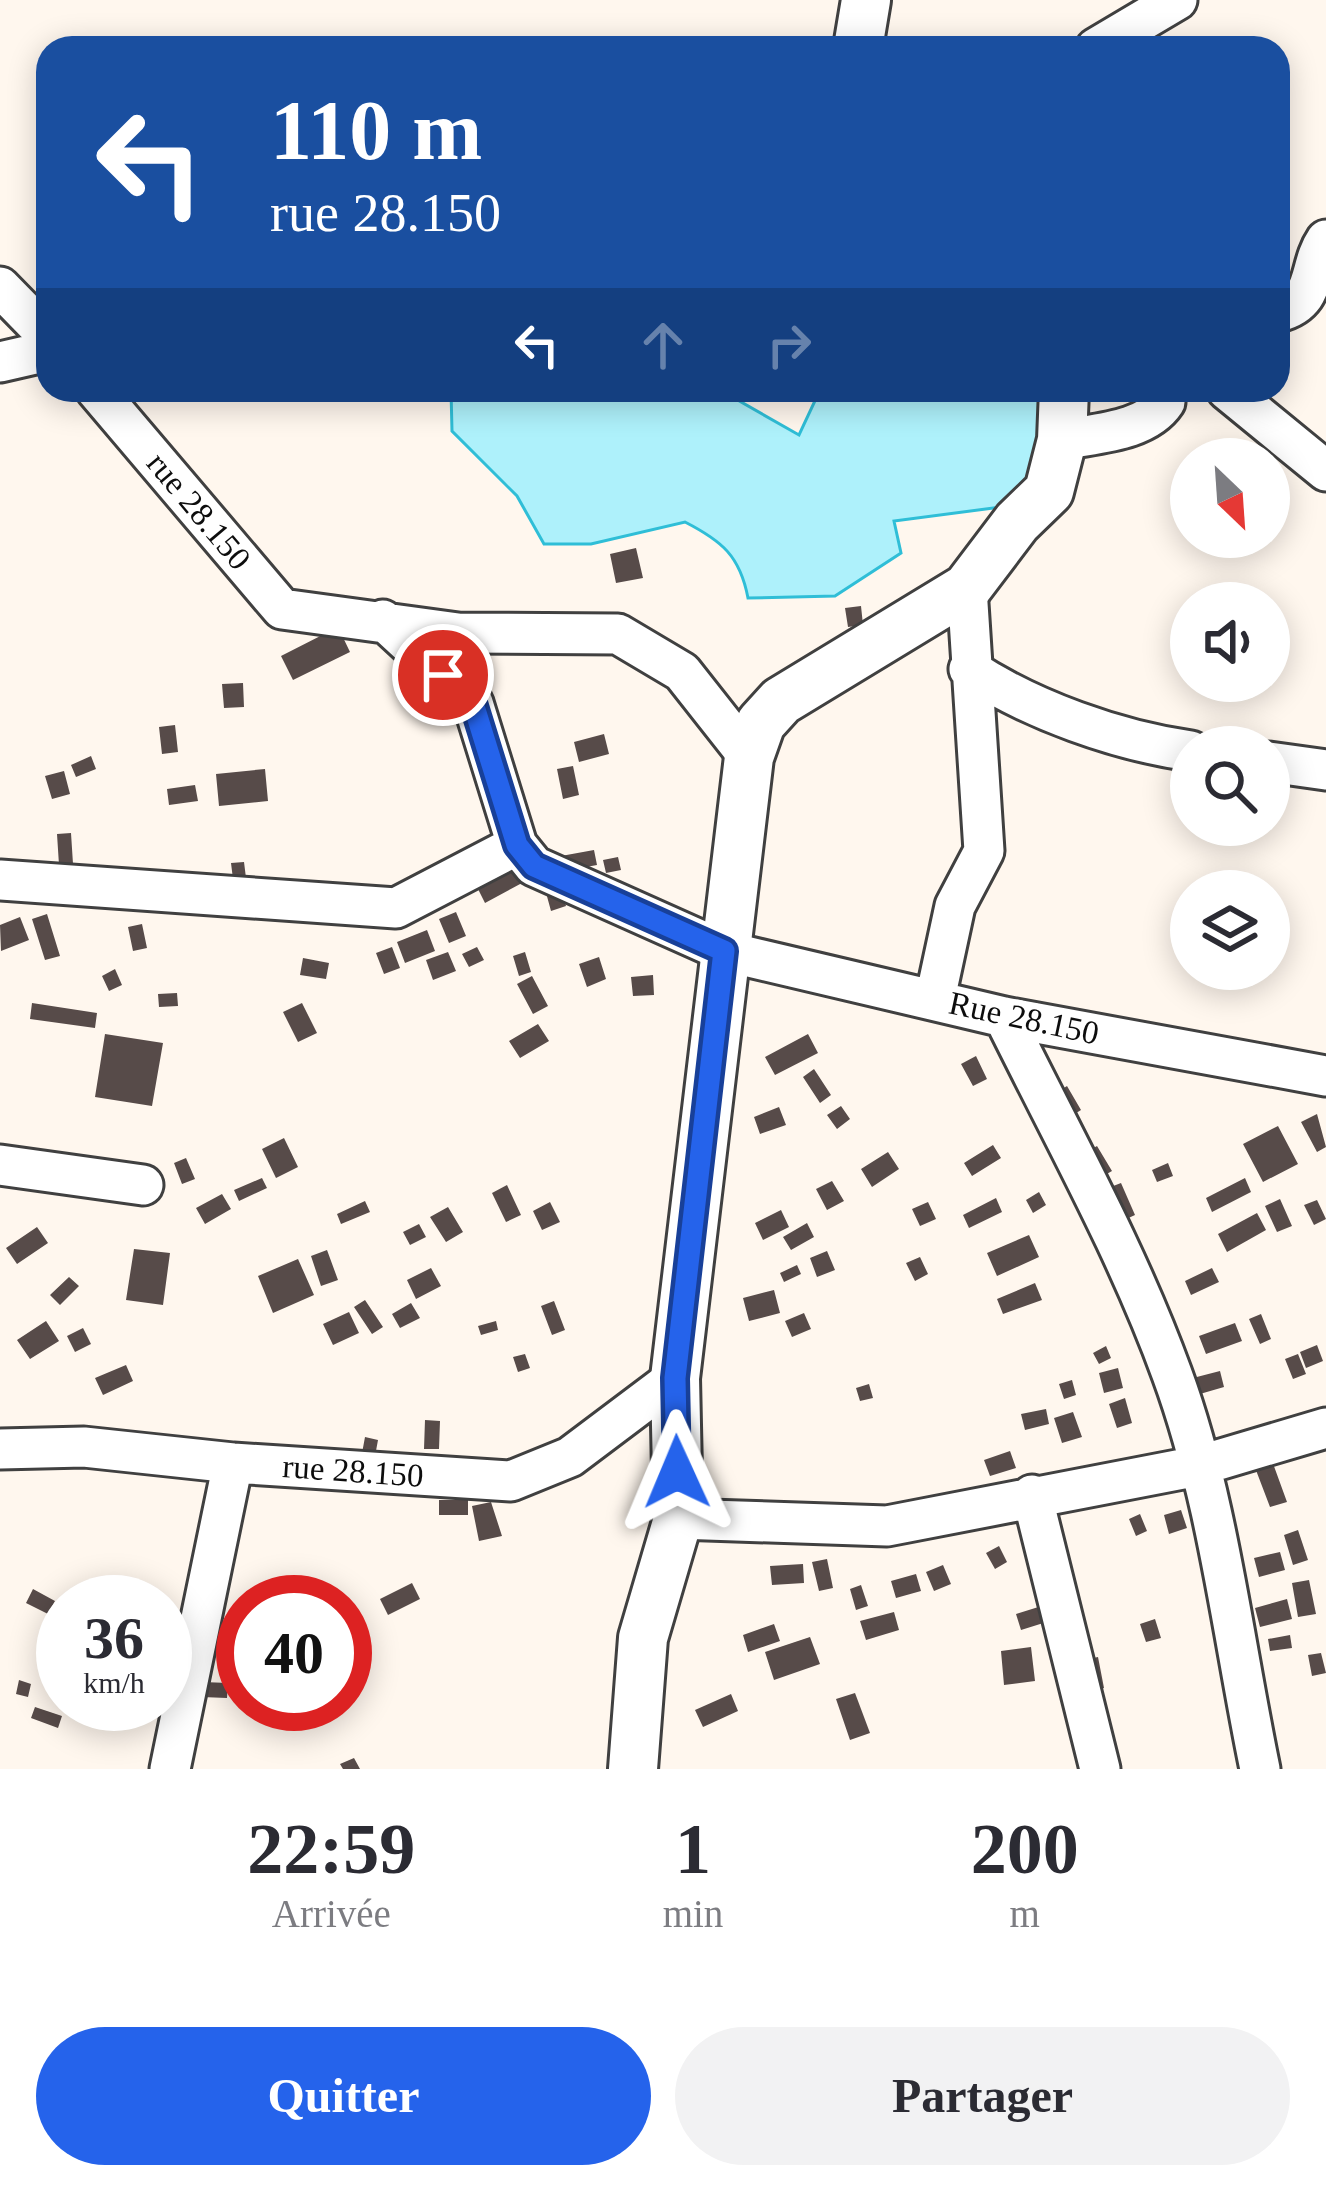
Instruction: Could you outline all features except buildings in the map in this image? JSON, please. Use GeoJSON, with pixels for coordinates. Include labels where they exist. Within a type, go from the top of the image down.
{"type":"FeatureCollection","features":[{"type":"Feature","properties":{"kind":"street"},"geometry":{"type":"LineString","coordinates":[[860,36],[866,0]]}},
{"type":"Feature","properties":{"kind":"street"},"geometry":{"type":"LineString","coordinates":[[1116,36],[1177,0]]}},
{"type":"Feature","properties":{"kind":"street"},"geometry":{"type":"LineString","coordinates":[[1290,309],[1309,293],[1326,239]]}},
{"type":"Feature","properties":{"kind":"street"},"geometry":{"type":"LineString","coordinates":[[0,287],[36,324]]}},
{"type":"Feature","properties":{"kind":"street"},"geometry":{"type":"LineString","coordinates":[[0,362],[36,354]]}},
{"type":"Feature","properties":{"kind":"street","name":"rue 28.150"},"geometry":{"type":"LineString","coordinates":[[106,402],[282,609],[299,616],[383,620],[458,633],[618,634],[682,672],[749,757]]}},
{"type":"Feature","properties":{"kind":"street"},"geometry":{"type":"LineString","coordinates":[[633,1769],[644,1638],[678,1519],[675,1378],[749,757],[761,723],[782,701],[967,588],[1017,522],[1049,491],[1062,440],[1064,402]]}},
{"type":"Feature","properties":{"kind":"street"},"geometry":{"type":"LineString","coordinates":[[1062,440],[1141,423],[1158,414],[1165,402]]}},
{"type":"Feature","properties":{"kind":"street"},"geometry":{"type":"LineString","coordinates":[[1242,402],[1326,471]]}},
{"type":"Feature","properties":{"kind":"street"},"geometry":{"type":"LineString","coordinates":[[934,999],[955,906],[984,851],[967,588]]}},
{"type":"Feature","properties":{"kind":"street"},"geometry":{"type":"LineString","coordinates":[[383,620],[473,703],[517,845],[534,866],[724,951]]}},
{"type":"Feature","properties":{"kind":"street"},"geometry":{"type":"LineString","coordinates":[[969,669],[1000,689],[1170,748]]}},
{"type":"Feature","properties":{"kind":"street"},"geometry":{"type":"LineString","coordinates":[[1290,765],[1326,770]]}},
{"type":"Feature","properties":{"kind":"street"},"geometry":{"type":"LineString","coordinates":[[0,880],[396,908],[517,845]]}},
{"type":"Feature","properties":{"kind":"street","name":"Rue 28.150"},"geometry":{"type":"LineString","coordinates":[[724,951],[1004,1017],[1326,1076]]}},
{"type":"Feature","properties":{"kind":"street"},"geometry":{"type":"LineString","coordinates":[[1004,1017],[1118,1244],[1173,1377],[1198,1466],[1260,1769]]}},
{"type":"Feature","properties":{"kind":"street"},"geometry":{"type":"LineString","coordinates":[[0,1165],[143,1185]]}},
{"type":"Feature","properties":{"kind":"street","name":"rue 28.150"},"geometry":{"type":"LineString","coordinates":[[0,1449],[84,1447],[233,1463],[511,1480],[570,1457],[675,1378]]}},
{"type":"Feature","properties":{"kind":"street"},"geometry":{"type":"LineString","coordinates":[[678,1519],[886,1526],[1198,1466],[1326,1428]]}},
{"type":"Feature","properties":{"kind":"street"},"geometry":{"type":"LineString","coordinates":[[170,1769],[233,1463]]}},
{"type":"Feature","properties":{"kind":"street"},"geometry":{"type":"LineString","coordinates":[[1032,1495],[1100,1769]]}},
{"type":"Feature","properties":{"kind":"water"},"geometry":{"type":"Polygon","coordinates":[[[451,402],[741,402],[799,435],[814,402],[1045,402],[1024,504],[894,521],[901,553],[835,596],[748,598],[740,571],[727,551],[685,522],[591,544],[544,544],[517,496],[452,431],[451,402]]]}},
{"type":"Feature","properties":{"kind":"route"},"geometry":{"type":"LineString","coordinates":[[443,675],[473,703],[517,845],[534,866],[724,951],[675,1378],[677,1472]]}}]}
